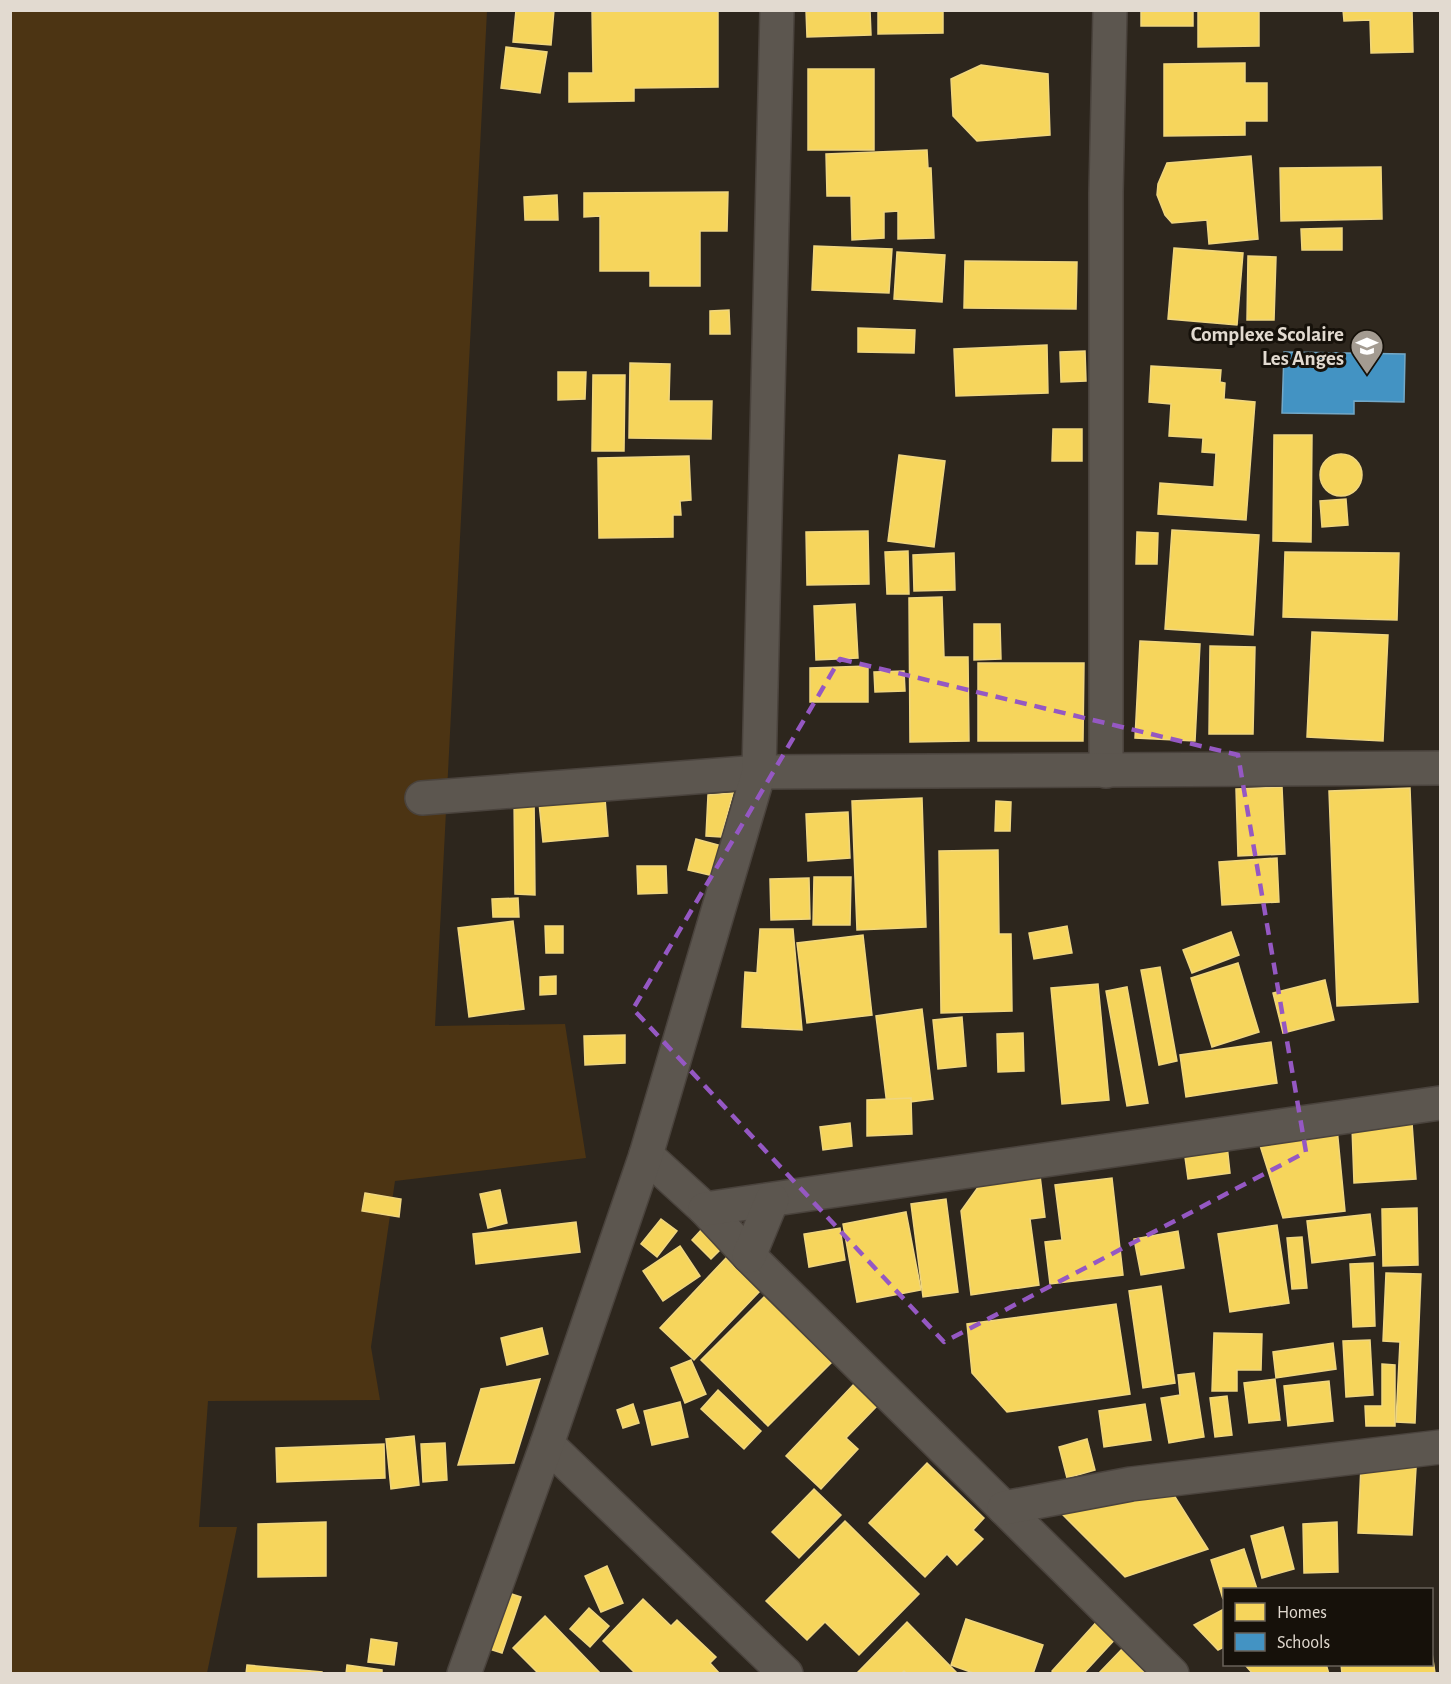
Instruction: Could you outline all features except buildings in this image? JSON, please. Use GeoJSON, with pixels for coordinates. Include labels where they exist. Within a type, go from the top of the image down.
{"type":"FeatureCollection","features":[{"type":"Feature","properties":{"kind":"street"},"geometry":{"type":"LineString","coordinates":[[464,1674],[547,1444],[646,1155],[759,772],[777,10]]}},
{"type":"Feature","properties":{"kind":"street"},"geometry":{"type":"LineString","coordinates":[[1106,771],[1106,193],[1110,10]]}},
{"type":"Feature","properties":{"kind":"street"},"geometry":{"type":"LineString","coordinates":[[422,798],[759,772],[1440,768]]}},
{"type":"Feature","properties":{"kind":"street"},"geometry":{"type":"LineString","coordinates":[[705,1209],[1440,1103]]}},
{"type":"Feature","properties":{"kind":"street"},"geometry":{"type":"LineString","coordinates":[[646,1155],[705,1209],[749,1256],[1172,1674]]}},
{"type":"Feature","properties":{"kind":"street"},"geometry":{"type":"LineString","coordinates":[[749,1256],[772,1200]]}},
{"type":"Feature","properties":{"kind":"street"},"geometry":{"type":"LineString","coordinates":[[547,1444],[786,1674]]}},
{"type":"Feature","properties":{"kind":"street"},"geometry":{"type":"LineString","coordinates":[[1004,1508],[1131,1484],[1440,1447]]}},
{"type":"Feature","properties":{"kind":"highlighted area"},"geometry":{"type":"Polygon","coordinates":[[[840,659],[1238,755],[1306,1152],[944,1342],[633,1009],[840,659]]]}},
{"type":"Feature","properties":{"kind":"shaded area"},"geometry":{"type":"Polygon","coordinates":[[[11,11],[487,11],[435,1026],[565,1024],[586,1158],[395,1181],[371,1347],[380,1400],[208,1401],[199,1527],[237,1527],[207,1673],[11,1674],[11,11]]]}},
{"type":"Feature","properties":{"kind":"place","name":"Complexe Scolaire Les Anges"},"geometry":{"type":"Point","coordinates":[1367,375]}}]}
